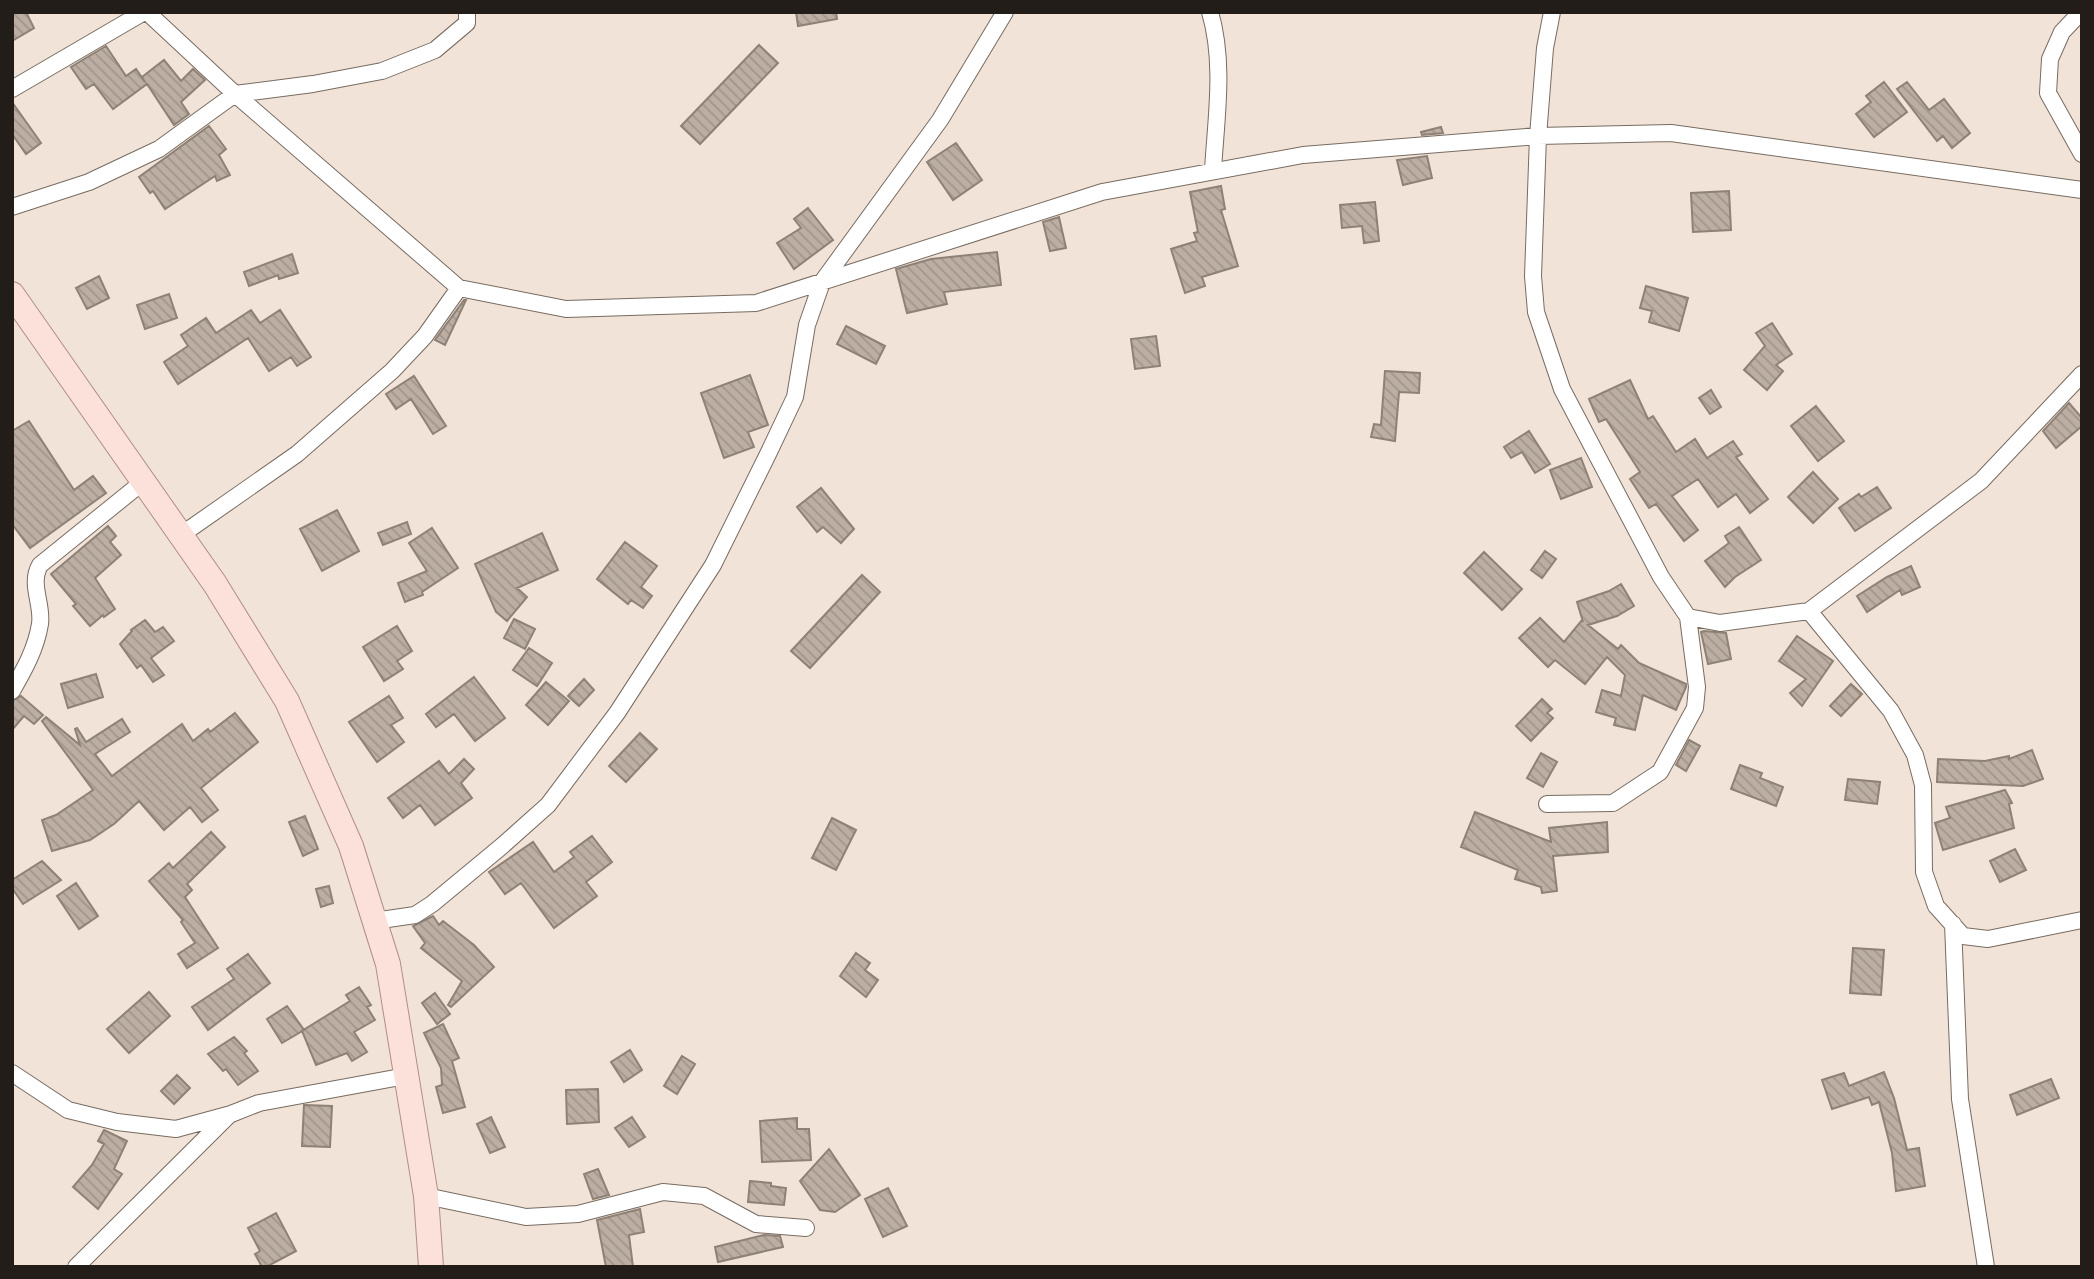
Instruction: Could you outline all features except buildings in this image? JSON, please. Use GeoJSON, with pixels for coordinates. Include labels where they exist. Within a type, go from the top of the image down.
{"type":"FeatureCollection","features":[{"type":"Feature","properties":{"kind":"main road"},"geometry":{"type":"LineString","coordinates":[[12,295],[215,584],[287,701],[351,846],[388,964],[426,1196],[431,1267]]}},
{"type":"Feature","properties":{"kind":"street"},"geometry":{"type":"LineString","coordinates":[[12,89],[145,12],[235,94],[459,288],[566,309],[755,303],[1102,192],[1303,155],[1538,136],[1671,133],[2082,190]]}},
{"type":"Feature","properties":{"kind":"street"},"geometry":{"type":"LineString","coordinates":[[12,207],[89,182],[159,149],[235,94],[313,84],[382,71],[435,50],[467,23],[467,12]]}},
{"type":"Feature","properties":{"kind":"street"},"geometry":{"type":"LineString","coordinates":[[374,921],[415,915],[502,846],[548,805],[617,713],[713,565],[769,452],[794,397],[807,325],[822,282],[940,120],[1005,12]]}},
{"type":"Feature","properties":{"kind":"street"},"geometry":{"type":"LineString","coordinates":[[1210,12],[1216,32],[1219,73],[1213,170]]}},
{"type":"Feature","properties":{"kind":"street"},"geometry":{"type":"LineString","coordinates":[[1547,804],[1613,803],[1660,772],[1695,708],[1697,687],[1688,617],[1654,566],[1562,389],[1536,312],[1533,276],[1538,136],[1545,48],[1552,12]]}},
{"type":"Feature","properties":{"kind":"street"},"geometry":{"type":"LineString","coordinates":[[2081,12],[2062,32],[2050,59],[2048,93],[2082,154]]}},
{"type":"Feature","properties":{"kind":"street"},"geometry":{"type":"LineString","coordinates":[[181,535],[297,454],[392,371],[425,336],[459,288]]}},
{"type":"Feature","properties":{"kind":"street"},"geometry":{"type":"LineString","coordinates":[[1688,617],[1720,622],[1809,611],[1981,481],[2082,374]]}},
{"type":"Feature","properties":{"kind":"street"},"geometry":{"type":"LineString","coordinates":[[12,691],[29,660],[41,622],[35,574],[40,565],[144,481]]}},
{"type":"Feature","properties":{"kind":"street"},"geometry":{"type":"LineString","coordinates":[[1809,611],[1891,711],[1915,755],[1923,785],[1924,873],[1936,906],[1963,936],[1988,940],[2082,920]]}},
{"type":"Feature","properties":{"kind":"street"},"geometry":{"type":"LineString","coordinates":[[1953,924],[1960,1099],[1986,1267]]}},
{"type":"Feature","properties":{"kind":"street"},"geometry":{"type":"LineString","coordinates":[[12,1073],[68,1110],[117,1122],[176,1129],[260,1103],[406,1076]]}},
{"type":"Feature","properties":{"kind":"street"},"geometry":{"type":"LineString","coordinates":[[76,1267],[231,1114]]}},
{"type":"Feature","properties":{"kind":"street"},"geometry":{"type":"LineString","coordinates":[[426,1196],[526,1217],[578,1214],[663,1192],[704,1196],[756,1224],[806,1228]]}}]}
